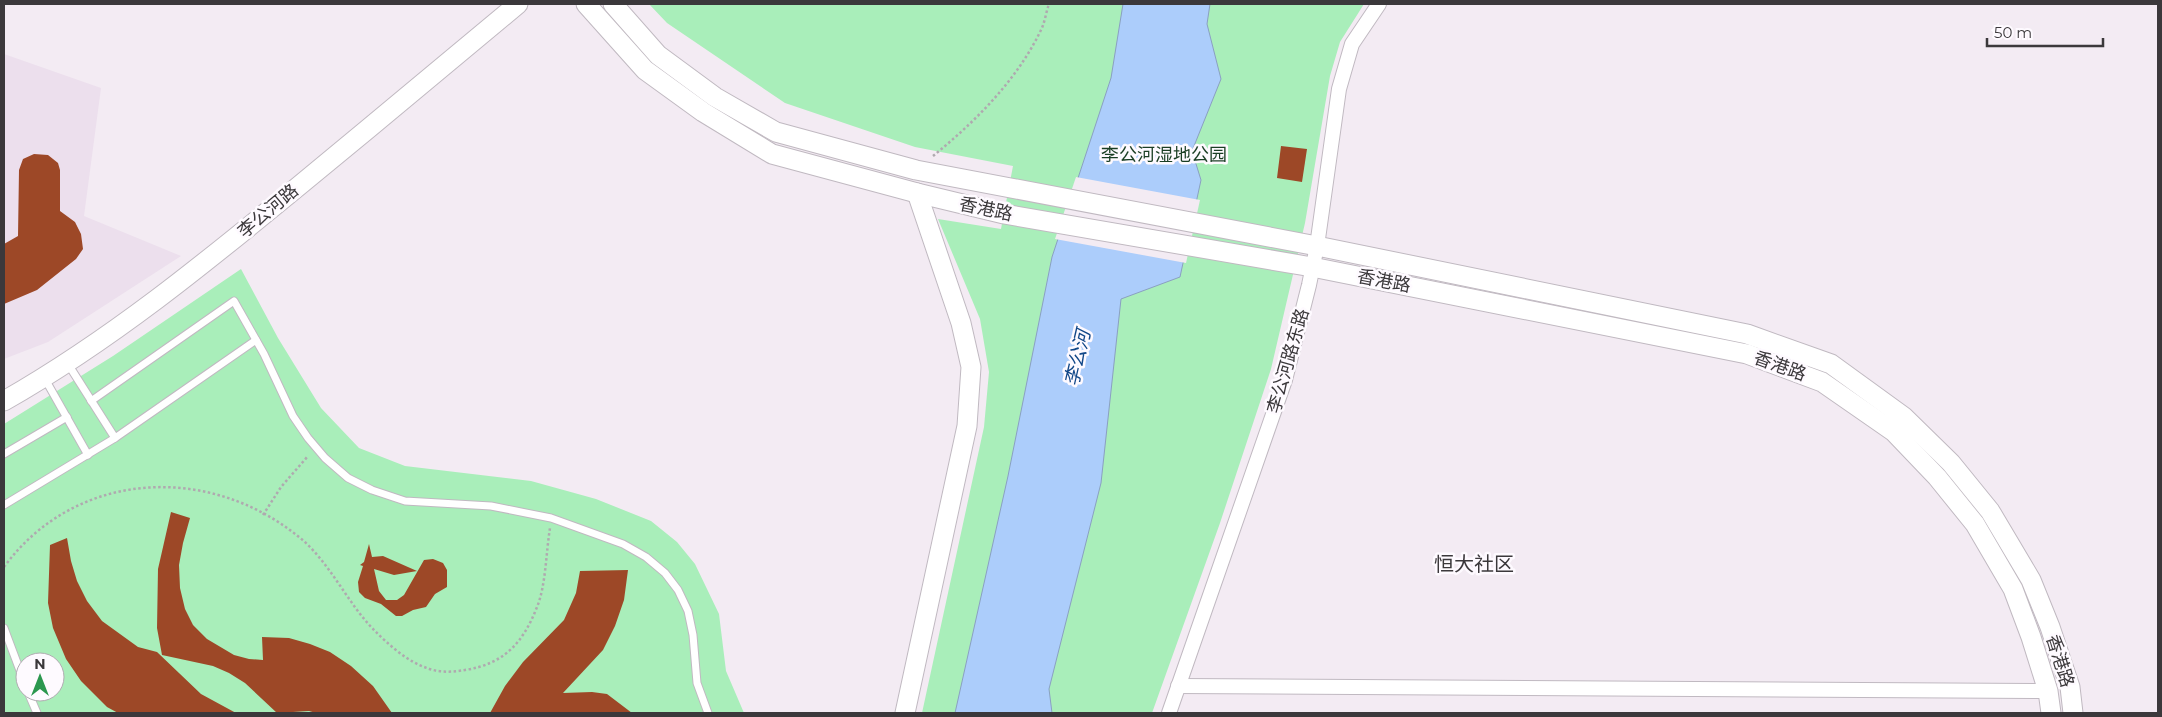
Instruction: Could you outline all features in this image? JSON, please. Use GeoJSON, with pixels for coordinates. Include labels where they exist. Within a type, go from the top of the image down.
{"type":"FeatureCollection","features":[{"type":"Feature","properties":{"kind":"main road","name":"李公河路"},"geometry":{"type":"LineString","coordinates":[[4,401],[44,378],[148,308],[237,237],[518,4]]}},
{"type":"Feature","properties":{"kind":"main road","name":"香港路"},"geometry":{"type":"LineString","coordinates":[[586,4],[646,70],[703,112],[772,154],[1004,214],[1312,267],[1747,354],[1822,382],[1894,432],[1937,476],[1975,524],[2013,589],[2032,637],[2048,691],[2051,713]]}},
{"type":"Feature","properties":{"kind":"main road","name":"香港路"},"geometry":{"type":"LineString","coordinates":[[613,4],[658,56],[715,97],[776,132],[916,170],[1316,246],[1747,334],[1831,364],[1904,418],[1952,463],[1990,511],[2031,580],[2050,627],[2070,688],[2073,713]]}},
{"type":"Feature","properties":{"kind":"main road"},"geometry":{"type":"LineString","coordinates":[[905,713],[967,426],[971,367],[961,323],[917,193]]}},
{"type":"Feature","properties":{"kind":"street","name":"李公河路东路"},"geometry":{"type":"LineString","coordinates":[[1169,713],[1285,380],[1316,246],[1339,89],[1352,44],[1379,4]]}},
{"type":"Feature","properties":{"kind":"street"},"geometry":{"type":"LineString","coordinates":[[1178,686],[2048,691]]}},
{"type":"Feature","properties":{"kind":"lane"},"geometry":{"type":"LineString","coordinates":[[91,401],[234,301],[256,340],[293,416],[317,448],[348,478],[372,490],[405,500],[491,506],[551,518],[623,544],[646,557],[665,573],[678,590],[688,611],[698,683],[708,713]]}},
{"type":"Feature","properties":{"kind":"lane"},"geometry":{"type":"LineString","coordinates":[[4,505],[115,438],[256,340]]}},
{"type":"Feature","properties":{"kind":"lane"},"geometry":{"type":"LineString","coordinates":[[67,363],[115,438]]}},
{"type":"Feature","properties":{"kind":"lane"},"geometry":{"type":"LineString","coordinates":[[44,378],[88,455]]}},
{"type":"Feature","properties":{"kind":"lane"},"geometry":{"type":"LineString","coordinates":[[4,454],[67,417]]}},
{"type":"Feature","properties":{"kind":"lane"},"geometry":{"type":"LineString","coordinates":[[4,628],[15,657]]}},
{"type":"Feature","properties":{"kind":"path"},"geometry":{"type":"LineString","coordinates":[[916,170],[988,106],[1021,64],[1042,29],[1049,4]]}},
{"type":"Feature","properties":{"kind":"path"},"geometry":{"type":"LineString","coordinates":[[263,515],[290,475],[317,448]]}},
{"type":"Feature","properties":{"kind":"path"},"geometry":{"type":"LineString","coordinates":[[4,567],[30,536],[46,524],[93,500],[114,492],[138,488],[193,489],[221,494],[280,524],[310,547],[353,606],[375,631],[391,645],[411,660],[428,669],[451,672],[478,668],[497,660],[513,648],[528,627],[538,604],[551,518]]}},
{"type":"Feature","properties":{"kind":"shaded area"},"geometry":{"type":"Polygon","coordinates":[[[4,54],[101,88],[84,216],[181,256],[48,342],[4,359],[4,54]]]}},
{"type":"Feature","properties":{"kind":"green space","name":"李公河湿地公园"},"geometry":{"type":"Polygon","coordinates":[[[649,4],[1364,4],[1340,42],[1330,76],[1305,223],[1271,369],[1220,523],[1152,713],[922,713],[984,427],[989,372],[980,319],[938,219],[1001,229],[1013,166],[915,147],[785,103],[667,23],[649,4]]]}},
{"type":"Feature","properties":{"kind":"green space"},"geometry":{"type":"Polygon","coordinates":[[[241,269],[278,338],[321,408],[359,448],[405,466],[531,481],[596,499],[651,521],[677,542],[695,564],[719,614],[726,671],[744,713],[4,713],[4,424],[113,356],[241,269]]]}},
{"type":"Feature","properties":{"kind":"water","name":"李公河"},"geometry":{"type":"Polygon","coordinates":[[[1123,4],[1210,4],[1207,24],[1221,79],[1192,151],[1201,180],[1180,277],[1121,299],[1101,483],[1049,689],[1052,713],[955,713],[1008,476],[1052,257],[1111,78],[1123,4]]]}},
{"type":"Feature","properties":{"kind":"pier"},"geometry":{"type":"Polygon","coordinates":[[[1076,177],[1200,200],[1186,263],[1055,239],[1076,177]]]}},
{"type":"Feature","properties":{"kind":"building"},"geometry":{"type":"Polygon","coordinates":[[[1281,146],[1307,149],[1302,182],[1277,178],[1281,146]]]}},
{"type":"Feature","properties":{"kind":"building"},"geometry":{"type":"Polygon","coordinates":[[[34,154],[48,155],[58,163],[60,170],[60,211],[75,222],[81,234],[83,249],[76,259],[37,290],[4,304],[4,244],[18,236],[19,170],[23,159],[34,154]]]}},
{"type":"Feature","properties":{"kind":"building"},"geometry":{"type":"Polygon","coordinates":[[[171,512],[190,518],[179,565],[180,588],[185,609],[193,625],[207,639],[234,655],[249,659],[263,660],[262,637],[289,638],[330,652],[351,666],[373,686],[392,713],[316,713],[309,711],[277,713],[245,683],[229,673],[213,666],[162,655],[157,628],[158,569],[171,512]]]}},
{"type":"Feature","properties":{"kind":"building"},"geometry":{"type":"Polygon","coordinates":[[[67,538],[77,581],[87,601],[102,621],[138,647],[157,652],[201,694],[236,713],[118,713],[107,707],[81,681],[66,659],[65,652],[63,652],[53,628],[48,603],[50,545],[67,538]]]}},
{"type":"Feature","properties":{"kind":"building"},"geometry":{"type":"Polygon","coordinates":[[[369,544],[372,557],[383,556],[417,571],[394,575],[374,569],[379,591],[386,600],[397,600],[404,595],[424,560],[433,559],[443,563],[447,570],[447,587],[435,594],[426,607],[413,610],[402,616],[396,616],[381,604],[365,598],[359,592],[358,582],[363,566],[360,565],[364,562],[369,544]]]}},
{"type":"Feature","properties":{"kind":"building"},"geometry":{"type":"Polygon","coordinates":[[[628,570],[624,600],[615,626],[603,650],[563,693],[592,692],[607,694],[632,713],[490,713],[505,686],[523,662],[564,620],[576,593],[580,571],[628,570]]]}},
{"type":"Feature","properties":{"kind":"district","name":"恒大社区"},"geometry":{"type":"Point","coordinates":[1474,564]}}]}
